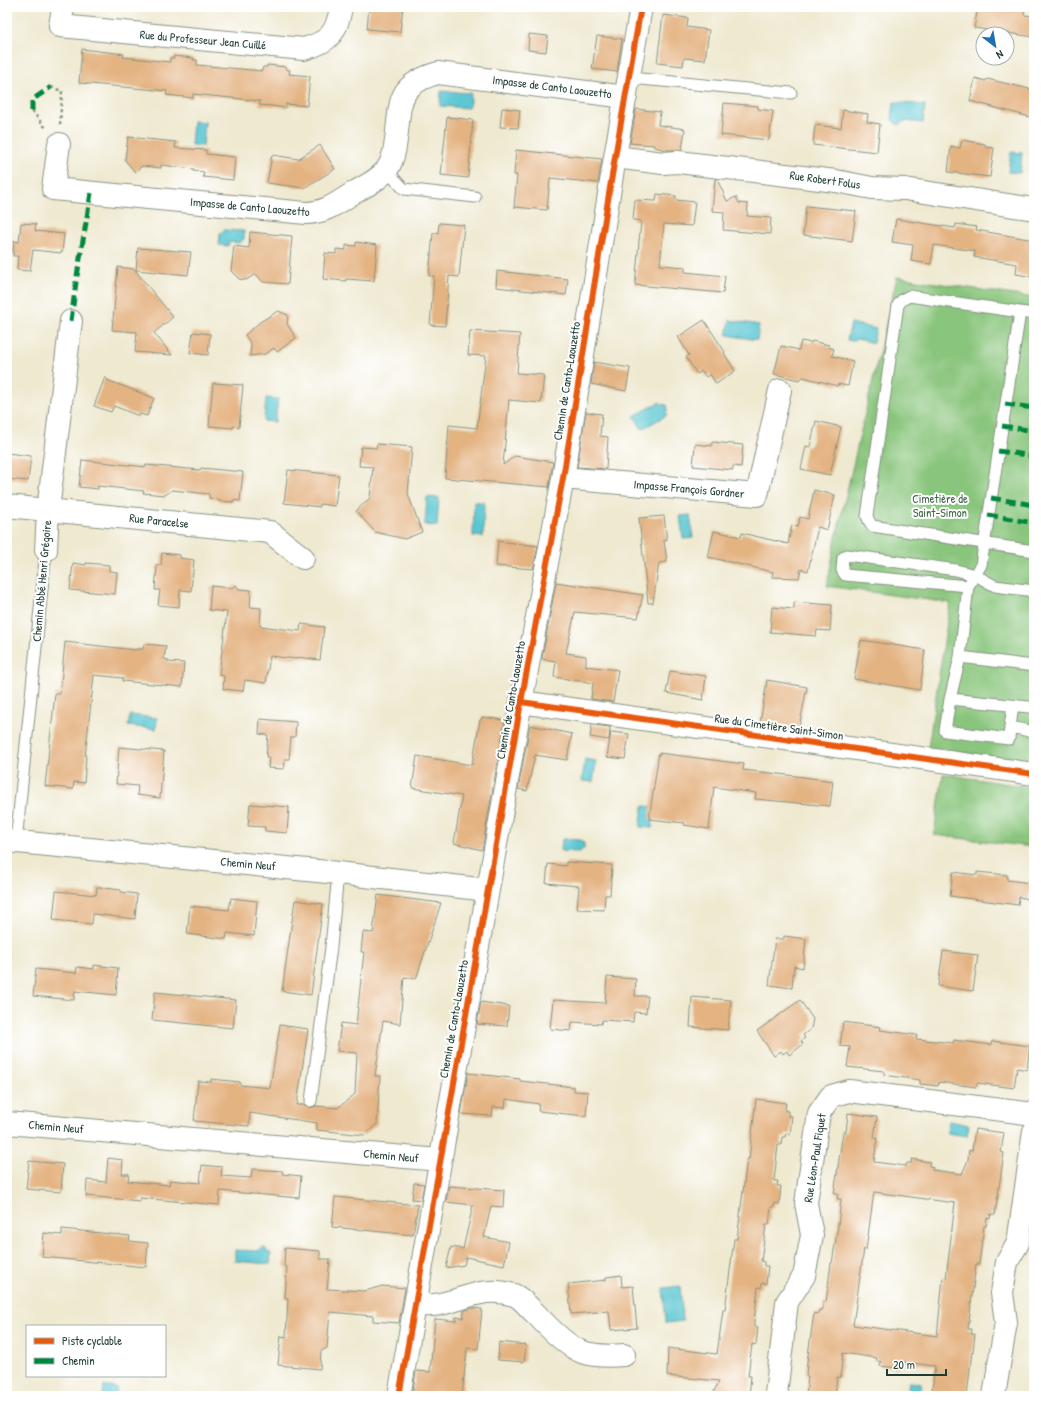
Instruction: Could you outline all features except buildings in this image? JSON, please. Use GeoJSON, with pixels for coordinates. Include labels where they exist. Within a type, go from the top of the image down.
{"type":"FeatureCollection","features":[{"type":"Feature","properties":{"kind":"street","name":"Rue du Professeur Jean Cuillé"},"geometry":{"type":"LineString","coordinates":[[62,17],[304,49],[319,45],[331,35],[339,22],[341,7]]}},
{"type":"Feature","properties":{"kind":"street","name":"Chemin de Canto-Laouzetto"},"geometry":{"type":"LineString","coordinates":[[399,1396],[521,702],[563,478],[641,7]]}},
{"type":"Feature","properties":{"kind":"street","name":"Impasse de Canto Laouzetto"},"geometry":{"type":"LineString","coordinates":[[58,144],[53,189],[317,213],[328,208],[386,170],[394,154],[401,100],[408,87],[422,78],[438,73],[628,87]]}},
{"type":"Feature","properties":{"kind":"street","name":"Rue Robert Folus"},"geometry":{"type":"LineString","coordinates":[[615,157],[663,163],[678,162],[836,181],[872,188],[905,190],[1034,209]]}},
{"type":"Feature","properties":{"kind":"street","name":"Chemin Abbé Henri Grégoire"},"geometry":{"type":"LineString","coordinates":[[46,550],[48,510],[71,321]]}},
{"type":"Feature","properties":{"kind":"street","name":"Impasse François Gordner"},"geometry":{"type":"LineString","coordinates":[[563,478],[757,495],[780,390]]}},
{"type":"Feature","properties":{"kind":"street","name":"Rue Paracelse"},"geometry":{"type":"LineString","coordinates":[[7,506],[270,532],[303,558]]}},
{"type":"Feature","properties":{"kind":"street","name":"Rue du Cimetière Saint-Simon"},"geometry":{"type":"LineString","coordinates":[[521,702],[1034,774]]}},
{"type":"Feature","properties":{"kind":"street","name":"Chemin Neuf"},"geometry":{"type":"LineString","coordinates":[[12,842],[338,873],[488,890]]}},
{"type":"Feature","properties":{"kind":"street","name":"Rue Léon-Paul Fiquet"},"geometry":{"type":"LineString","coordinates":[[778,1396],[776,1394],[787,1302],[804,1276],[812,1235],[806,1203],[819,1113],[831,1096],[849,1091],[1034,1114]]}},
{"type":"Feature","properties":{"kind":"street","name":"Chemin Neuf"},"geometry":{"type":"LineString","coordinates":[[7,1123],[440,1160]]}},
{"type":"Feature","properties":{"kind":"street"},"geometry":{"type":"LineString","coordinates":[[994,1396],[1006,1322],[1002,1293],[1007,1262],[1018,1243],[1034,1131]]}},
{"type":"Feature","properties":{"kind":"street"},"geometry":{"type":"LineString","coordinates":[[416,1304],[439,1305],[469,1295],[499,1291],[517,1296],[548,1326],[572,1346],[583,1352],[611,1356],[624,1355]]}},
{"type":"Feature","properties":{"kind":"lane"},"geometry":{"type":"LineString","coordinates":[[628,87],[792,93]]}},
{"type":"Feature","properties":{"kind":"lane"},"geometry":{"type":"LineString","coordinates":[[386,170],[404,189],[475,196]]}},
{"type":"Feature","properties":{"kind":"lane"},"geometry":{"type":"LineString","coordinates":[[1034,314],[909,296],[902,300],[898,306],[867,516],[868,521],[872,526],[1034,551]]}},
{"type":"Feature","properties":{"kind":"lane"},"geometry":{"type":"LineString","coordinates":[[1013,706],[1009,739],[945,731],[950,699],[960,657],[968,586],[981,565],[1020,312]]}},
{"type":"Feature","properties":{"kind":"lane","name":"Chemin Abbé Henri Grégoire"},"geometry":{"type":"LineString","coordinates":[[12,842],[46,550]]}},
{"type":"Feature","properties":{"kind":"lane"},"geometry":{"type":"LineString","coordinates":[[968,586],[845,575],[842,570],[843,558],[848,555],[956,570],[975,575],[994,586],[1034,591]]}},
{"type":"Feature","properties":{"kind":"lane"},"geometry":{"type":"LineString","coordinates":[[960,657],[1034,666]]}},
{"type":"Feature","properties":{"kind":"lane"},"geometry":{"type":"LineString","coordinates":[[950,699],[1029,707]]}},
{"type":"Feature","properties":{"kind":"lane"},"geometry":{"type":"LineString","coordinates":[[1010,727],[1034,732]]}},
{"type":"Feature","properties":{"kind":"lane"},"geometry":{"type":"LineString","coordinates":[[311,1101],[331,947],[338,873]]}},
{"type":"Feature","properties":{"kind":"path"},"geometry":{"type":"LineString","coordinates":[[51,87],[62,91],[58,144]]}},
{"type":"Feature","properties":{"kind":"green space","name":"Cimetière de Saint-Simon"},"geometry":{"type":"Polygon","coordinates":[[[897,277],[1034,298],[1034,762],[928,748],[950,603],[827,586],[835,542],[897,277]]]}},
{"type":"Feature","properties":{"kind":"green space"},"geometry":{"type":"Polygon","coordinates":[[[943,774],[1034,788],[1034,831],[1032,847],[934,835],[943,774]]]}},
{"type":"Feature","properties":{"kind":"water"},"geometry":{"type":"Polygon","coordinates":[[[441,91],[471,93],[469,108],[440,106],[441,91]]]}},
{"type":"Feature","properties":{"kind":"water"},"geometry":{"type":"Polygon","coordinates":[[[894,102],[925,105],[923,123],[904,121],[899,125],[895,123],[892,119],[894,102]]]}},
{"type":"Feature","properties":{"kind":"water"},"geometry":{"type":"Polygon","coordinates":[[[193,121],[205,122],[203,146],[191,145],[193,121]]]}},
{"type":"Feature","properties":{"kind":"water"},"geometry":{"type":"Polygon","coordinates":[[[1011,152],[1022,153],[1020,173],[1008,172],[1011,152]]]}},
{"type":"Feature","properties":{"kind":"water"},"geometry":{"type":"Polygon","coordinates":[[[224,230],[244,231],[244,239],[239,243],[229,242],[228,246],[219,245],[220,233],[224,230]]]}},
{"type":"Feature","properties":{"kind":"water"},"geometry":{"type":"Polygon","coordinates":[[[730,320],[759,325],[757,340],[727,335],[730,320]]]}},
{"type":"Feature","properties":{"kind":"water"},"geometry":{"type":"Polygon","coordinates":[[[851,323],[876,329],[873,343],[857,339],[853,341],[847,340],[851,323]]]}},
{"type":"Feature","properties":{"kind":"water"},"geometry":{"type":"Polygon","coordinates":[[[266,398],[278,399],[275,422],[264,421],[266,398]]]}},
{"type":"Feature","properties":{"kind":"water"},"geometry":{"type":"Polygon","coordinates":[[[660,402],[661,404],[667,405],[667,415],[642,429],[634,416],[660,402]]]}},
{"type":"Feature","properties":{"kind":"water"},"geometry":{"type":"Polygon","coordinates":[[[427,497],[439,498],[437,526],[425,525],[427,497]]]}},
{"type":"Feature","properties":{"kind":"water"},"geometry":{"type":"Polygon","coordinates":[[[474,502],[484,502],[483,537],[473,536],[474,502]]]}},
{"type":"Feature","properties":{"kind":"water"},"geometry":{"type":"Polygon","coordinates":[[[690,515],[693,538],[683,539],[680,516],[690,515]]]}},
{"type":"Feature","properties":{"kind":"water"},"geometry":{"type":"Polygon","coordinates":[[[130,715],[157,718],[156,729],[128,726],[130,715]]]}},
{"type":"Feature","properties":{"kind":"water"},"geometry":{"type":"Polygon","coordinates":[[[585,759],[596,761],[593,782],[582,781],[585,759]]]}},
{"type":"Feature","properties":{"kind":"water"},"geometry":{"type":"Polygon","coordinates":[[[643,806],[655,807],[652,828],[640,827],[643,806]]]}},
{"type":"Feature","properties":{"kind":"water"},"geometry":{"type":"Polygon","coordinates":[[[562,839],[581,840],[581,842],[584,843],[584,849],[580,852],[561,851],[562,839]]]}},
{"type":"Feature","properties":{"kind":"water"},"geometry":{"type":"Polygon","coordinates":[[[949,1121],[969,1125],[967,1136],[947,1133],[949,1121]]]}},
{"type":"Feature","properties":{"kind":"water"},"geometry":{"type":"Polygon","coordinates":[[[263,1247],[267,1252],[271,1253],[270,1264],[235,1261],[235,1250],[258,1251],[263,1247]]]}},
{"type":"Feature","properties":{"kind":"water"},"geometry":{"type":"Polygon","coordinates":[[[680,1286],[683,1321],[666,1323],[663,1288],[680,1286]]]}},
{"type":"Feature","properties":{"kind":"water"},"geometry":{"type":"Polygon","coordinates":[[[909,1382],[921,1383],[919,1396],[907,1396],[909,1382]]]}},
{"type":"Feature","properties":{"kind":"water"},"geometry":{"type":"Polygon","coordinates":[[[104,1386],[117,1388],[116,1396],[103,1396],[104,1386]]]}},
{"type":"Feature","properties":{"kind":"marked path"},"geometry":{"type":"LineString","coordinates":[[32,111],[32,100],[51,87]]}},
{"type":"Feature","properties":{"kind":"marked path"},"geometry":{"type":"LineString","coordinates":[[71,321],[91,193]]}},
{"type":"Feature","properties":{"kind":"marked path"},"geometry":{"type":"LineString","coordinates":[[1005,404],[1034,408]]}},
{"type":"Feature","properties":{"kind":"marked path"},"geometry":{"type":"LineString","coordinates":[[1002,426],[1034,431]]}},
{"type":"Feature","properties":{"kind":"marked path"},"geometry":{"type":"LineString","coordinates":[[998,451],[1034,456]]}},
{"type":"Feature","properties":{"kind":"marked path"},"geometry":{"type":"LineString","coordinates":[[991,498],[1034,505]]}},
{"type":"Feature","properties":{"kind":"marked path"},"geometry":{"type":"LineString","coordinates":[[988,515],[1034,523]]}},
{"type":"Feature","properties":{"kind":"cycle path"},"geometry":{"type":"LineString","coordinates":[[399,1396],[521,702],[563,478],[641,7]]}},
{"type":"Feature","properties":{"kind":"cycle path"},"geometry":{"type":"LineString","coordinates":[[521,702],[1034,774]]}}]}
